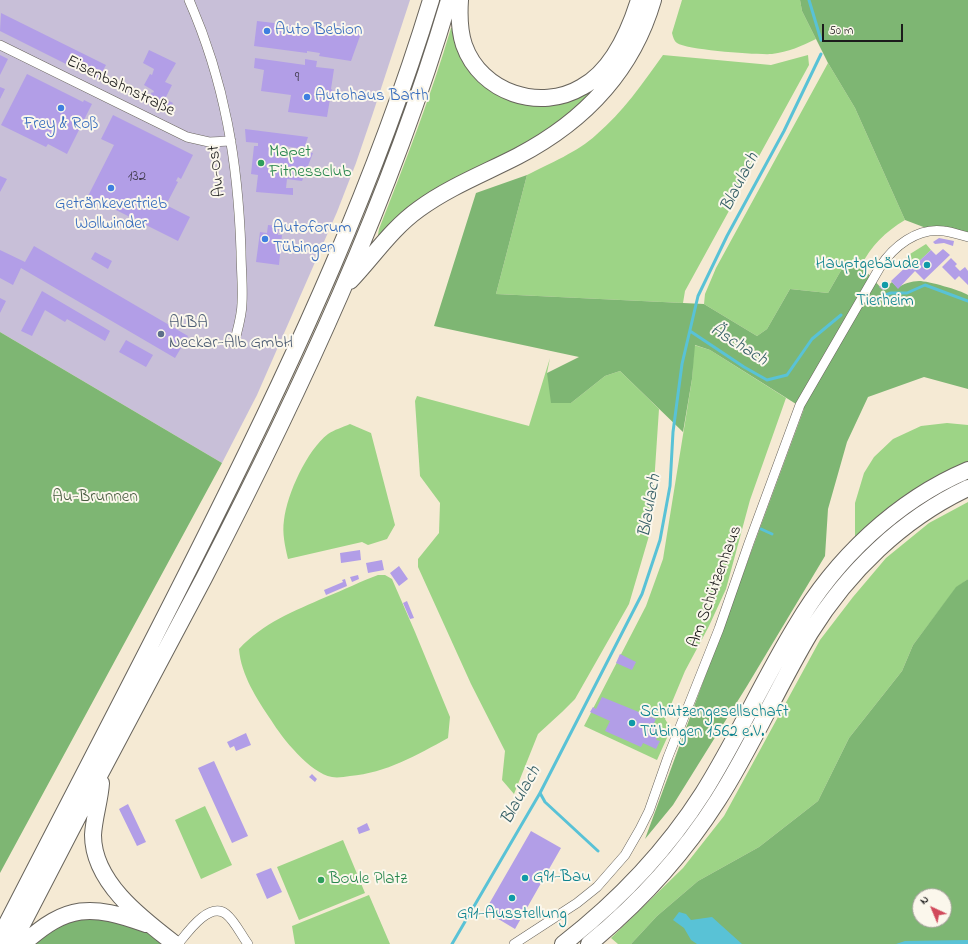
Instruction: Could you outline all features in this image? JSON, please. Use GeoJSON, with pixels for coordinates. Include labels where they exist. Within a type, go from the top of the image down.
{"type":"FeatureCollection","features":[{"type":"Feature","properties":{"kind":"highway"},"geometry":{"type":"LineString","coordinates":[[12,944],[101,771],[232,524],[286,412],[342,290],[370,222],[409,122],[450,0]]}},
{"type":"Feature","properties":{"kind":"highway"},"geometry":{"type":"LineString","coordinates":[[460,0],[459,18],[463,41],[468,55],[481,72],[496,85],[506,91],[520,96],[548,98],[569,94],[583,87],[601,73],[621,44],[629,29],[640,0]]}},
{"type":"Feature","properties":{"kind":"highway"},"geometry":{"type":"LineString","coordinates":[[342,290],[366,264],[388,236],[403,221],[419,209],[456,187],[539,144],[587,109],[612,81],[626,61],[642,30],[653,0]]}},
{"type":"Feature","properties":{"kind":"highway"},"geometry":{"type":"LineString","coordinates":[[0,936],[144,659],[273,399],[364,192],[399,98],[428,5]]}},
{"type":"Feature","properties":{"kind":"highway"},"geometry":{"type":"LineString","coordinates":[[563,944],[593,920],[634,881],[688,816],[717,770],[768,673],[796,624],[817,594],[845,559],[868,536],[911,502],[936,486],[968,470]]}},
{"type":"Feature","properties":{"kind":"highway"},"geometry":{"type":"LineString","coordinates":[[589,944],[624,913],[650,887],[684,849],[701,826],[733,775],[810,634],[833,600],[851,578],[880,547],[915,519],[940,502],[968,488]]}},
{"type":"Feature","properties":{"kind":"highway"},"geometry":{"type":"LineString","coordinates":[[101,771],[100,794],[96,808],[93,836],[98,861],[103,873],[116,890],[151,926],[176,944]]}},
{"type":"Feature","properties":{"kind":"highway"},"geometry":{"type":"LineString","coordinates":[[23,944],[36,932],[58,918],[83,911],[99,911],[117,914],[151,926]]}},
{"type":"Feature","properties":{"kind":"street","name":"Au-Ost"},"geometry":{"type":"LineString","coordinates":[[189,0],[202,29],[221,90],[231,140],[240,220],[242,304],[234,344]]}},
{"type":"Feature","properties":{"kind":"street","name":"Eisenbahnstraße"},"geometry":{"type":"LineString","coordinates":[[0,45],[187,137],[209,142],[231,140]]}},
{"type":"Feature","properties":{"kind":"street","name":"Am Schützenhaus"},"geometry":{"type":"LineString","coordinates":[[514,944],[588,894],[605,878],[634,841],[649,811],[668,757],[719,629],[800,404],[887,257],[903,242],[915,236],[934,231],[943,231],[968,237]]}},
{"type":"Feature","properties":{"kind":"street"},"geometry":{"type":"LineString","coordinates":[[176,944],[203,917],[212,912],[220,911],[226,914],[248,944]]}},
{"type":"Feature","properties":{"kind":"shaded area"},"geometry":{"type":"Polygon","coordinates":[[[0,0],[410,0],[356,163],[337,212],[257,395],[222,463],[0,332],[0,0]]]}},
{"type":"Feature","properties":{"kind":"green space"},"geometry":{"type":"Polygon","coordinates":[[[682,0],[800,0],[802,11],[816,39],[784,52],[772,54],[723,52],[683,46],[676,42],[672,33],[682,0]]]}},
{"type":"Feature","properties":{"kind":"green space"},"geometry":{"type":"Polygon","coordinates":[[[800,0],[968,0],[968,237],[934,231],[905,220],[855,108],[828,63],[802,11],[800,0]]]}},
{"type":"Feature","properties":{"kind":"green space"},"geometry":{"type":"Polygon","coordinates":[[[451,28],[454,28],[497,93],[592,88],[596,91],[558,125],[378,235],[426,104],[451,28]]]}},
{"type":"Feature","properties":{"kind":"green space"},"geometry":{"type":"Polygon","coordinates":[[[663,55],[771,65],[808,55],[809,65],[685,291],[683,303],[496,294],[527,175],[572,152],[596,135],[624,107],[663,55]]]}},
{"type":"Feature","properties":{"kind":"green space"},"geometry":{"type":"Polygon","coordinates":[[[828,63],[855,108],[905,220],[891,229],[879,240],[869,252],[861,266],[847,260],[828,293],[790,289],[767,329],[757,336],[704,304],[705,294],[716,268],[828,63]]]}},
{"type":"Feature","properties":{"kind":"green space"},"geometry":{"type":"Polygon","coordinates":[[[527,175],[496,294],[704,304],[757,336],[767,329],[790,289],[828,293],[847,260],[861,266],[883,290],[892,282],[898,288],[907,283],[919,281],[944,286],[968,295],[968,389],[924,377],[868,397],[847,442],[828,509],[825,556],[673,805],[645,839],[804,409],[710,350],[695,345],[692,379],[683,432],[620,371],[605,376],[571,403],[551,403],[547,373],[579,357],[434,326],[476,193],[527,175]]]}},
{"type":"Feature","properties":{"kind":"green space"},"geometry":{"type":"Polygon","coordinates":[[[926,244],[931,250],[912,268],[909,264],[905,268],[900,263],[910,254],[926,244]]]}},
{"type":"Feature","properties":{"kind":"green space","name":"Au-Brunnen"},"geometry":{"type":"Polygon","coordinates":[[[0,332],[222,463],[0,873],[0,332]]]}},
{"type":"Feature","properties":{"kind":"green space"},"geometry":{"type":"Polygon","coordinates":[[[694,345],[710,350],[786,398],[750,500],[726,589],[709,626],[685,671],[665,719],[671,729],[657,760],[584,726],[646,606],[663,559],[692,379],[694,345]]]}},
{"type":"Feature","properties":{"kind":"green space"},"geometry":{"type":"Polygon","coordinates":[[[550,358],[547,373],[571,403],[605,376],[620,371],[659,409],[651,529],[629,604],[575,699],[538,734],[514,794],[502,780],[505,751],[471,684],[418,567],[418,559],[439,533],[440,503],[420,476],[415,401],[417,396],[529,426],[550,358]]]}},
{"type":"Feature","properties":{"kind":"green space"},"geometry":{"type":"Polygon","coordinates":[[[947,423],[968,425],[968,463],[957,467],[907,494],[855,538],[855,503],[864,473],[874,457],[893,439],[921,426],[947,423]]]}},
{"type":"Feature","properties":{"kind":"green space"},"geometry":{"type":"Polygon","coordinates":[[[350,424],[371,433],[395,525],[387,539],[368,545],[362,542],[288,559],[283,525],[289,498],[299,473],[320,441],[328,434],[350,424]]]}},
{"type":"Feature","properties":{"kind":"green space"},"geometry":{"type":"Polygon","coordinates":[[[968,502],[968,579],[956,588],[913,645],[902,671],[849,738],[818,801],[759,847],[698,881],[657,916],[631,944],[618,944],[611,938],[683,868],[724,816],[820,640],[853,597],[886,558],[929,523],[968,502]]]}},
{"type":"Feature","properties":{"kind":"green space"},"geometry":{"type":"Polygon","coordinates":[[[378,575],[385,575],[392,579],[415,632],[450,717],[448,738],[413,757],[389,767],[363,774],[332,777],[315,769],[289,745],[260,704],[250,686],[240,659],[239,649],[258,632],[280,618],[302,607],[378,575]]]}},
{"type":"Feature","properties":{"kind":"green space"},"geometry":{"type":"Polygon","coordinates":[[[968,579],[968,944],[631,944],[657,916],[698,881],[759,847],[818,801],[849,738],[902,671],[913,645],[956,587],[968,579]]]}},
{"type":"Feature","properties":{"kind":"green space"},"geometry":{"type":"Polygon","coordinates":[[[205,806],[232,865],[201,879],[175,820],[205,806]]]}},
{"type":"Feature","properties":{"kind":"green space","name":"Boule Platz"},"geometry":{"type":"Polygon","coordinates":[[[343,840],[365,893],[299,920],[277,867],[343,840]]]}},
{"type":"Feature","properties":{"kind":"green space"},"geometry":{"type":"Polygon","coordinates":[[[369,895],[390,944],[295,944],[292,926],[369,895]]]}},
{"type":"Feature","properties":{"kind":"green space"},"geometry":{"type":"Polygon","coordinates":[[[99,911],[175,944],[35,944],[58,918],[99,911]]]}},
{"type":"Feature","properties":{"kind":"water"},"geometry":{"type":"Polygon","coordinates":[[[679,912],[686,914],[691,920],[712,917],[742,944],[697,944],[691,940],[684,928],[673,920],[679,912]]]}},
{"type":"Feature","properties":{"kind":"water"},"geometry":{"type":"Polygon","coordinates":[[[968,940],[968,944],[896,944],[905,941],[968,940]]]}},
{"type":"Feature","properties":{"kind":"building"},"geometry":{"type":"Polygon","coordinates":[[[1,13],[106,65],[98,80],[0,31],[1,13]]]}},
{"type":"Feature","properties":{"kind":"building"},"geometry":{"type":"Polygon","coordinates":[[[257,21],[317,28],[329,33],[331,25],[356,28],[360,36],[351,61],[319,56],[320,53],[307,51],[307,53],[254,46],[257,21]]]}},
{"type":"Feature","properties":{"kind":"building"},"geometry":{"type":"Polygon","coordinates":[[[149,50],[176,63],[165,82],[172,85],[165,99],[173,103],[167,114],[146,103],[154,91],[144,85],[150,74],[152,75],[154,69],[143,63],[149,50]]]}},
{"type":"Feature","properties":{"kind":"building"},"geometry":{"type":"Polygon","coordinates":[[[0,55],[8,59],[0,75],[0,55]]]}},
{"type":"Feature","properties":{"kind":"building"},"geometry":{"type":"Polygon","coordinates":[[[255,58],[305,65],[305,59],[317,61],[316,67],[334,69],[331,89],[334,91],[334,96],[330,99],[327,117],[288,112],[291,95],[261,91],[264,70],[254,68],[255,58]]]}},
{"type":"Feature","properties":{"kind":"building"},"geometry":{"type":"Polygon","coordinates":[[[27,74],[83,102],[84,100],[92,104],[67,154],[48,144],[46,147],[1,125],[27,74]]]}},
{"type":"Feature","properties":{"kind":"building"},"geometry":{"type":"Polygon","coordinates":[[[0,87],[5,89],[0,99],[0,87]]]}},
{"type":"Feature","properties":{"kind":"building"},"geometry":{"type":"Polygon","coordinates":[[[113,115],[193,155],[181,179],[178,177],[176,181],[178,182],[166,205],[190,217],[178,241],[88,196],[114,145],[101,139],[113,115]]]}},
{"type":"Feature","properties":{"kind":"building"},"geometry":{"type":"Polygon","coordinates":[[[245,129],[308,137],[304,149],[285,146],[283,149],[313,153],[302,181],[287,179],[286,188],[293,188],[293,195],[256,192],[258,175],[251,174],[254,146],[258,146],[258,143],[246,142],[245,129]]]}},
{"type":"Feature","properties":{"kind":"building"},"geometry":{"type":"Polygon","coordinates":[[[0,176],[7,179],[0,192],[0,176]]]}},
{"type":"Feature","properties":{"kind":"building"},"geometry":{"type":"Polygon","coordinates":[[[268,225],[279,226],[278,235],[282,235],[279,265],[256,262],[260,232],[267,233],[268,225]]]}},
{"type":"Feature","properties":{"kind":"building"},"geometry":{"type":"Polygon","coordinates":[[[939,238],[954,241],[953,246],[944,243],[935,244],[933,242],[939,238]]]}},
{"type":"Feature","properties":{"kind":"building"},"geometry":{"type":"Polygon","coordinates":[[[34,246],[188,336],[175,358],[21,268],[13,285],[0,278],[0,250],[25,262],[34,246]]]}},
{"type":"Feature","properties":{"kind":"building","name":"Hauptgebäude"},"geometry":{"type":"Polygon","coordinates":[[[943,249],[950,255],[924,280],[915,271],[898,289],[891,281],[909,264],[912,268],[931,250],[936,255],[943,249]]]}},
{"type":"Feature","properties":{"kind":"building"},"geometry":{"type":"Polygon","coordinates":[[[95,252],[112,261],[108,269],[91,259],[95,252]]]}},
{"type":"Feature","properties":{"kind":"building"},"geometry":{"type":"Polygon","coordinates":[[[951,258],[957,264],[955,266],[960,271],[965,267],[968,271],[968,285],[959,276],[955,280],[942,267],[951,258]]]}},
{"type":"Feature","properties":{"kind":"building","name":"Tierheim"},"geometry":{"type":"Polygon","coordinates":[[[886,280],[890,284],[883,290],[879,287],[886,280]]]}},
{"type":"Feature","properties":{"kind":"building"},"geometry":{"type":"Polygon","coordinates":[[[42,291],[110,331],[105,341],[67,319],[65,322],[45,310],[32,336],[21,331],[42,291]]]}},
{"type":"Feature","properties":{"kind":"building"},"geometry":{"type":"Polygon","coordinates":[[[0,298],[6,301],[0,313],[0,298]]]}},
{"type":"Feature","properties":{"kind":"building"},"geometry":{"type":"Polygon","coordinates":[[[126,340],[153,355],[146,367],[119,352],[126,340]]]}},
{"type":"Feature","properties":{"kind":"building"},"geometry":{"type":"Polygon","coordinates":[[[360,550],[361,560],[341,563],[340,553],[360,550]]]}},
{"type":"Feature","properties":{"kind":"building"},"geometry":{"type":"Polygon","coordinates":[[[382,560],[384,570],[368,573],[366,563],[382,560]]]}},
{"type":"Feature","properties":{"kind":"building"},"geometry":{"type":"Polygon","coordinates":[[[399,566],[408,579],[399,586],[390,573],[399,566]]]}},
{"type":"Feature","properties":{"kind":"building"},"geometry":{"type":"Polygon","coordinates":[[[358,575],[359,579],[352,582],[350,577],[358,575]]]}},
{"type":"Feature","properties":{"kind":"building"},"geometry":{"type":"Polygon","coordinates":[[[345,579],[347,586],[326,595],[324,590],[343,582],[342,580],[345,579]]]}},
{"type":"Feature","properties":{"kind":"building"},"geometry":{"type":"Polygon","coordinates":[[[407,601],[414,618],[410,619],[403,603],[407,601]]]}},
{"type":"Feature","properties":{"kind":"building"},"geometry":{"type":"Polygon","coordinates":[[[620,654],[636,662],[632,670],[616,663],[620,654]]]}},
{"type":"Feature","properties":{"kind":"building","name":"Schützengesellschaft Tübingen 1562 e.V."},"geometry":{"type":"Polygon","coordinates":[[[602,697],[656,719],[653,725],[661,729],[656,740],[660,741],[656,749],[643,743],[641,747],[605,731],[610,721],[590,712],[593,707],[596,709],[602,697]]]}},
{"type":"Feature","properties":{"kind":"building"},"geometry":{"type":"Polygon","coordinates":[[[246,733],[251,745],[236,751],[234,746],[230,748],[227,742],[246,733]]]}},
{"type":"Feature","properties":{"kind":"building"},"geometry":{"type":"Polygon","coordinates":[[[214,761],[248,836],[232,843],[198,768],[214,761]]]}},
{"type":"Feature","properties":{"kind":"building"},"geometry":{"type":"Polygon","coordinates":[[[312,774],[317,779],[315,782],[309,777],[312,774]]]}},
{"type":"Feature","properties":{"kind":"building"},"geometry":{"type":"Polygon","coordinates":[[[128,804],[146,842],[137,846],[119,809],[128,804]]]}},
{"type":"Feature","properties":{"kind":"building"},"geometry":{"type":"Polygon","coordinates":[[[367,823],[370,830],[359,834],[357,828],[367,823]]]}},
{"type":"Feature","properties":{"kind":"building","name":"G91-Bau"},"geometry":{"type":"Polygon","coordinates":[[[531,831],[561,848],[515,929],[485,911],[531,831]]]}},
{"type":"Feature","properties":{"kind":"building"},"geometry":{"type":"Polygon","coordinates":[[[271,868],[282,892],[267,899],[256,874],[271,868]]]}},
{"type":"Feature","properties":{"kind":"waterway","name":"Blaulach"},"geometry":{"type":"LineString","coordinates":[[809,0],[821,40]]}},
{"type":"Feature","properties":{"kind":"waterway","name":"Blaulach"},"geometry":{"type":"LineString","coordinates":[[452,944],[540,793],[642,594],[660,540],[670,486],[673,432],[682,364],[698,296],[727,236],[784,131],[821,54]]}},
{"type":"Feature","properties":{"kind":"waterway","name":"Äschach"},"geometry":{"type":"LineString","coordinates":[[868,301],[891,293],[907,293],[925,285],[968,301]]}},
{"type":"Feature","properties":{"kind":"waterway","name":"Äschach"},"geometry":{"type":"LineString","coordinates":[[690,331],[744,367],[767,380],[787,375],[812,339],[841,315]]}},
{"type":"Feature","properties":{"kind":"waterway"},"geometry":{"type":"LineString","coordinates":[[761,529],[772,534]]}},
{"type":"Feature","properties":{"kind":"waterway"},"geometry":{"type":"LineString","coordinates":[[540,793],[545,802],[598,851]]}},
{"type":"Feature","properties":{"kind":"place","name":"Auto Bebion"},"geometry":{"type":"Point","coordinates":[267,31]}},
{"type":"Feature","properties":{"kind":"place","name":"Autohaus Barth"},"geometry":{"type":"Point","coordinates":[307,97]}},
{"type":"Feature","properties":{"kind":"place","name":"Frey & Roß"},"geometry":{"type":"Point","coordinates":[61,108]}},
{"type":"Feature","properties":{"kind":"place","name":"Mapet Fitnessclub"},"geometry":{"type":"Point","coordinates":[261,163]}},
{"type":"Feature","properties":{"kind":"place","name":"Getränkevertrieb Wollwinder"},"geometry":{"type":"Point","coordinates":[111,188]}},
{"type":"Feature","properties":{"kind":"place","name":"Autoforum Tübingen"},"geometry":{"type":"Point","coordinates":[265,239]}},
{"type":"Feature","properties":{"kind":"place","name":"Hauptgebäude"},"geometry":{"type":"Point","coordinates":[927,265]}},
{"type":"Feature","properties":{"kind":"place","name":"Tierheim"},"geometry":{"type":"Point","coordinates":[885,285]}},
{"type":"Feature","properties":{"kind":"place","name":"ALBA Neckar-Alb GmbH"},"geometry":{"type":"Point","coordinates":[161,334]}},
{"type":"Feature","properties":{"kind":"place","name":"Schützengesellschaft Tübingen 1562 e.V."},"geometry":{"type":"Point","coordinates":[632,723]}},
{"type":"Feature","properties":{"kind":"place","name":"G91-Bau"},"geometry":{"type":"Point","coordinates":[525,878]}},
{"type":"Feature","properties":{"kind":"place","name":"Boule Platz"},"geometry":{"type":"Point","coordinates":[321,880]}},
{"type":"Feature","properties":{"kind":"place","name":"G91-Ausstellung"},"geometry":{"type":"Point","coordinates":[512,898]}}]}
